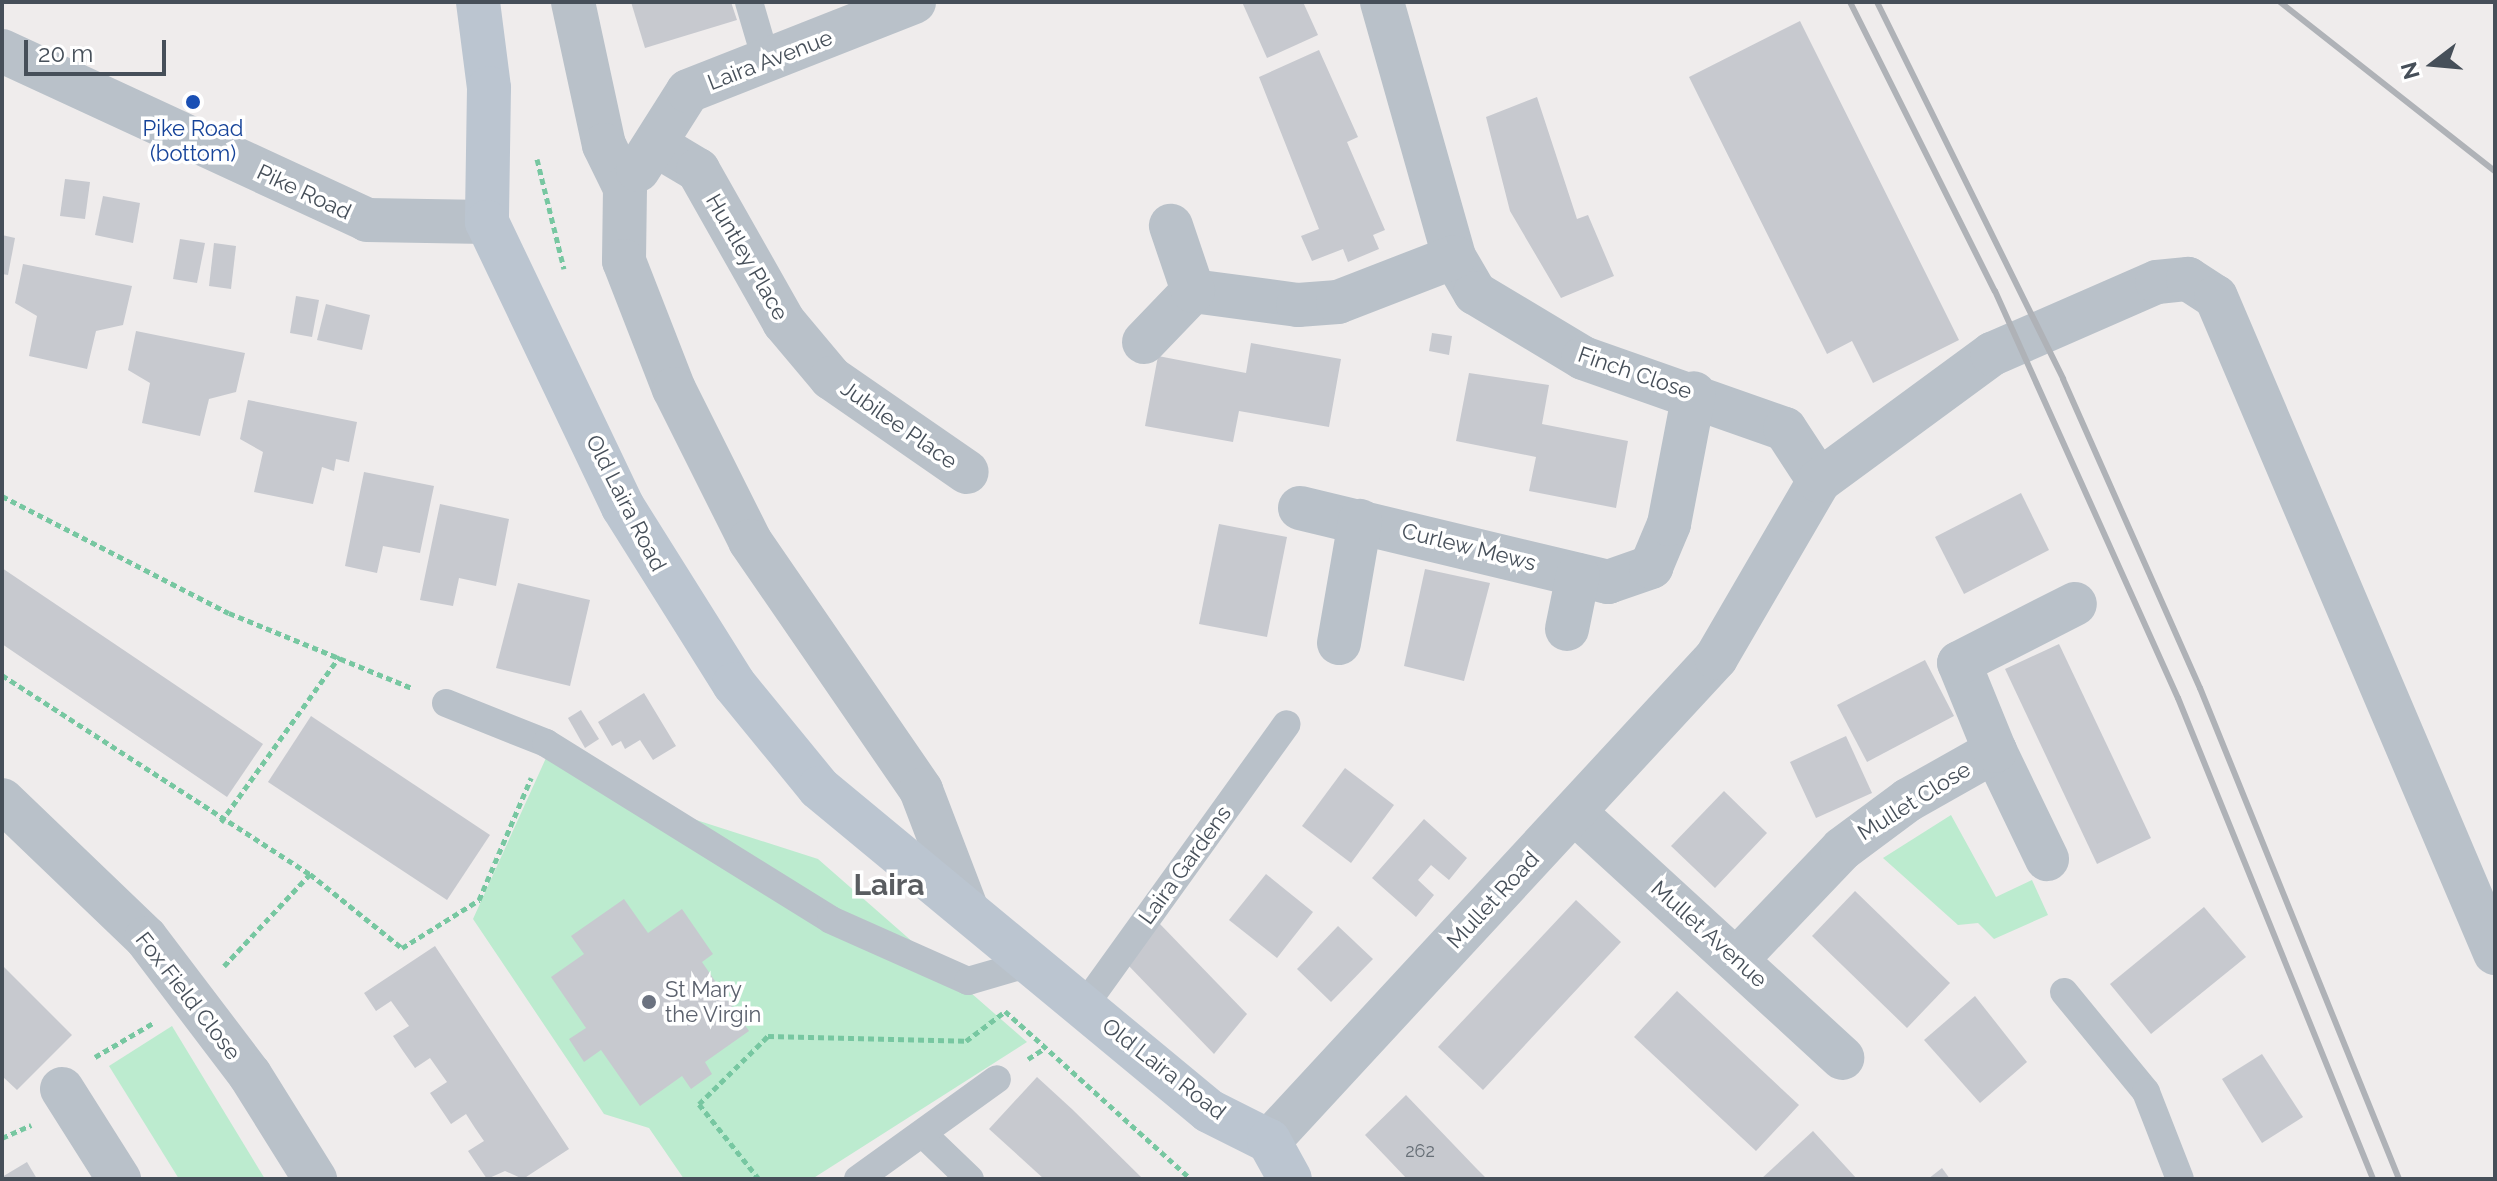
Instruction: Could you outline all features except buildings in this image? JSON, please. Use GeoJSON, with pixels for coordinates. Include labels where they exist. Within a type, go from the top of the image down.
{"type":"FeatureCollection","features":[{"type":"Feature","properties":{"kind":"main road","name":"Old Laira Road"},"geometry":{"type":"LineString","coordinates":[[478,2],[489,88],[487,222],[623,507],[734,684],[819,788],[1209,1111],[1269,1141]]}},
{"type":"Feature","properties":{"kind":"main road"},"geometry":{"type":"LineString","coordinates":[[1269,1141],[1290,1179]]}},
{"type":"Feature","properties":{"kind":"street","name":"Old Laira Road"},"geometry":{"type":"LineString","coordinates":[[573,2],[604,145],[625,188],[624,261],[674,389],[750,541],[921,790],[966,908]]}},
{"type":"Feature","properties":{"kind":"street","name":"Laira Avenue"},"geometry":{"type":"LineString","coordinates":[[625,188],[656,145],[688,91],[767,63],[914,2]]}},
{"type":"Feature","properties":{"kind":"street","name":"Finch Close"},"geometry":{"type":"LineString","coordinates":[[1382,2],[1454,257],[1475,293],[1517,324],[1583,358],[1694,393],[1785,429],[1819,481]]}},
{"type":"Feature","properties":{"kind":"street","name":"Pike Road"},"geometry":{"type":"LineString","coordinates":[[2,51],[367,220],[487,222]]}},
{"type":"Feature","properties":{"kind":"street","name":"Huntley Place"},"geometry":{"type":"LineString","coordinates":[[656,145],[698,170],[784,322],[831,378]]}},
{"type":"Feature","properties":{"kind":"street"},"geometry":{"type":"LineString","coordinates":[[1171,226],[1193,291]]}},
{"type":"Feature","properties":{"kind":"street"},"geometry":{"type":"LineString","coordinates":[[1193,291],[1298,305],[1338,302],[1454,257]]}},
{"type":"Feature","properties":{"kind":"street"},"geometry":{"type":"LineString","coordinates":[[1819,481],[1992,354],[2157,282],[2188,279],[2216,297],[2495,953]]}},
{"type":"Feature","properties":{"kind":"street"},"geometry":{"type":"LineString","coordinates":[[1144,342],[1193,291]]}},
{"type":"Feature","properties":{"kind":"street","name":"Jubilee Place"},"geometry":{"type":"LineString","coordinates":[[831,378],[967,472]]}},
{"type":"Feature","properties":{"kind":"street","name":"Curlew Mews"},"geometry":{"type":"LineString","coordinates":[[1300,508],[1608,582],[1651,567],[1669,524],[1694,393]]}},
{"type":"Feature","properties":{"kind":"street","name":"Mullet Road"},"geometry":{"type":"LineString","coordinates":[[1269,1141],[1716,658],[1819,481]]}},
{"type":"Feature","properties":{"kind":"street"},"geometry":{"type":"LineString","coordinates":[[1339,643],[1360,521]]}},
{"type":"Feature","properties":{"kind":"street"},"geometry":{"type":"LineString","coordinates":[[1567,629],[1578,575]]}},
{"type":"Feature","properties":{"kind":"street","name":"Mullet Close"},"geometry":{"type":"LineString","coordinates":[[2047,859],[1995,751],[1959,663],[2075,604]]}},
{"type":"Feature","properties":{"kind":"street","name":"Mullet Close"},"geometry":{"type":"LineString","coordinates":[[1737,959],[1842,849],[1908,800],[1995,751]]}},
{"type":"Feature","properties":{"kind":"street","name":"Fox Field Close"},"geometry":{"type":"LineString","coordinates":[[2,800],[146,938],[193,1000],[315,1179]]}},
{"type":"Feature","properties":{"kind":"street","name":"Mullet Avenue"},"geometry":{"type":"LineString","coordinates":[[1574,812],[1842,1058]]}},
{"type":"Feature","properties":{"kind":"street"},"geometry":{"type":"LineString","coordinates":[[62,1089],[119,1179]]}},
{"type":"Feature","properties":{"kind":"lane"},"geometry":{"type":"LineString","coordinates":[[749,2],[767,63]]}},
{"type":"Feature","properties":{"kind":"lane"},"geometry":{"type":"LineString","coordinates":[[446,703],[546,743],[831,920],[968,981],[1039,970]]}},
{"type":"Feature","properties":{"kind":"lane","name":"Laira Gardens"},"geometry":{"type":"LineString","coordinates":[[1084,1006],[1287,724]]}},
{"type":"Feature","properties":{"kind":"lane"},"geometry":{"type":"LineString","coordinates":[[2064,992],[2146,1092],[2180,1179]]}},
{"type":"Feature","properties":{"kind":"lane"},"geometry":{"type":"LineString","coordinates":[[858,1179],[997,1079]]}},
{"type":"Feature","properties":{"kind":"lane"},"geometry":{"type":"LineString","coordinates":[[923,1134],[970,1179]]}},
{"type":"Feature","properties":{"kind":"path"},"geometry":{"type":"LineString","coordinates":[[532,142],[565,277]]}},
{"type":"Feature","properties":{"kind":"path"},"geometry":{"type":"LineString","coordinates":[[2,496],[229,613],[340,656],[446,703]]}},
{"type":"Feature","properties":{"kind":"path"},"geometry":{"type":"LineString","coordinates":[[221,822],[340,656]]}},
{"type":"Feature","properties":{"kind":"path"},"geometry":{"type":"LineString","coordinates":[[2,675],[221,822],[310,874],[402,948],[479,900],[546,743]]}},
{"type":"Feature","properties":{"kind":"path"},"geometry":{"type":"LineString","coordinates":[[193,1000],[310,874]]}},
{"type":"Feature","properties":{"kind":"path"},"geometry":{"type":"LineString","coordinates":[[759,1179],[699,1104],[768,1036],[966,1041],[1005,1011],[1039,970]]}},
{"type":"Feature","properties":{"kind":"path"},"geometry":{"type":"LineString","coordinates":[[1005,1011],[1191,1179]]}},
{"type":"Feature","properties":{"kind":"green space"},"geometry":{"type":"Polygon","coordinates":[[[546,758],[690,818],[818,859],[1027,1042],[812,1179],[684,1179],[649,1128],[604,1114],[473,919],[546,758]]]}},
{"type":"Feature","properties":{"kind":"green space"},"geometry":{"type":"Polygon","coordinates":[[[1951,815],[1996,897],[2032,880],[2048,915],[1994,939],[1978,923],[1958,925],[1883,858],[1951,815]]]}},
{"type":"Feature","properties":{"kind":"green space"},"geometry":{"type":"Polygon","coordinates":[[[172,1026],[265,1179],[179,1179],[109,1066],[172,1026]]]}},
{"type":"Feature","properties":{"kind":"railway"},"geometry":{"type":"LineString","coordinates":[[1850,2],[1995,291],[2178,698],[2373,1179]]}},
{"type":"Feature","properties":{"kind":"railway"},"geometry":{"type":"LineString","coordinates":[[1877,2],[2063,379],[2200,688],[2399,1179]]}},
{"type":"Feature","properties":{"kind":"railway"},"geometry":{"type":"LineString","coordinates":[[2280,2],[2495,171]]}},
{"type":"Feature","properties":{"kind":"place","name":"Pike Road (bottom)"},"geometry":{"type":"Point","coordinates":[193,102]}},
{"type":"Feature","properties":{"kind":"place","name":"St Mary the Virgin"},"geometry":{"type":"Point","coordinates":[649,1002]}},
{"type":"Feature","properties":{"kind":"district","name":"Laira"},"geometry":{"type":"Point","coordinates":[889,885]}}]}
